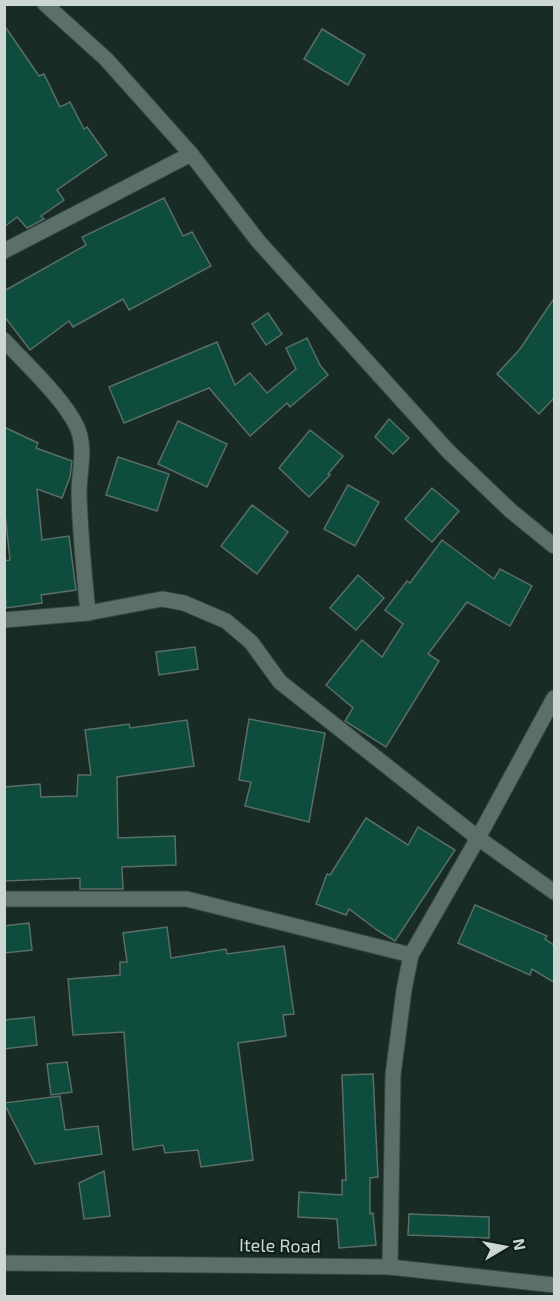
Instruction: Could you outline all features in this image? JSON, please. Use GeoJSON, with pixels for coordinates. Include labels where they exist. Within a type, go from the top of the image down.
{"type":"FeatureCollection","features":[{"type":"Feature","properties":{"kind":"street"},"geometry":{"type":"LineString","coordinates":[[45,4],[106,59],[191,154],[258,241],[448,451],[511,511],[553,544]]}},
{"type":"Feature","properties":{"kind":"street"},"geometry":{"type":"LineString","coordinates":[[4,251],[191,154]]}},
{"type":"Feature","properties":{"kind":"street"},"geometry":{"type":"LineString","coordinates":[[4,340],[56,398],[76,424],[81,439],[79,490],[88,613]]}},
{"type":"Feature","properties":{"kind":"street"},"geometry":{"type":"LineString","coordinates":[[4,620],[88,613],[162,599],[183,603],[225,621],[251,642],[280,682],[478,838],[555,892]]}},
{"type":"Feature","properties":{"kind":"street"},"geometry":{"type":"LineString","coordinates":[[390,1266],[393,1075],[411,955],[555,698]]}},
{"type":"Feature","properties":{"kind":"street"},"geometry":{"type":"LineString","coordinates":[[4,899],[187,899],[411,955]]}},
{"type":"Feature","properties":{"kind":"street","name":"Itele Road"},"geometry":{"type":"LineString","coordinates":[[4,1263],[390,1266],[555,1285]]}},
{"type":"Feature","properties":{"kind":"building"},"geometry":{"type":"Polygon","coordinates":[[[4,25],[39,76],[44,74],[60,107],[70,102],[84,129],[87,127],[107,155],[57,190],[64,200],[41,216],[44,219],[27,228],[17,217],[4,227],[4,25]]]}},
{"type":"Feature","properties":{"kind":"building"},"geometry":{"type":"Polygon","coordinates":[[[322,29],[365,55],[348,85],[304,59],[322,29]]]}},
{"type":"Feature","properties":{"kind":"building"},"geometry":{"type":"Polygon","coordinates":[[[164,198],[183,236],[192,232],[211,266],[129,310],[123,299],[73,327],[69,321],[30,350],[4,316],[4,291],[86,245],[82,237],[164,198]]]}},
{"type":"Feature","properties":{"kind":"building"},"geometry":{"type":"Polygon","coordinates":[[[555,297],[555,397],[539,414],[497,374],[520,349],[555,297]]]}},
{"type":"Feature","properties":{"kind":"building"},"geometry":{"type":"Polygon","coordinates":[[[268,313],[282,334],[266,345],[252,324],[268,313]]]}},
{"type":"Feature","properties":{"kind":"building"},"geometry":{"type":"Polygon","coordinates":[[[307,338],[320,365],[328,375],[290,407],[287,403],[250,436],[209,388],[124,423],[109,387],[217,342],[235,385],[250,373],[267,393],[296,369],[286,348],[307,338]]]}},
{"type":"Feature","properties":{"kind":"building"},"geometry":{"type":"Polygon","coordinates":[[[389,419],[409,438],[393,454],[375,437],[389,419]]]}},
{"type":"Feature","properties":{"kind":"building"},"geometry":{"type":"Polygon","coordinates":[[[178,421],[227,444],[207,487],[158,464],[178,421]]]}},
{"type":"Feature","properties":{"kind":"building"},"geometry":{"type":"Polygon","coordinates":[[[4,427],[38,443],[36,448],[72,461],[70,477],[62,498],[37,489],[42,540],[69,536],[76,590],[41,595],[42,603],[6,608],[4,561],[10,560],[4,504],[4,427]]]}},
{"type":"Feature","properties":{"kind":"building"},"geometry":{"type":"Polygon","coordinates":[[[310,430],[343,456],[328,474],[330,475],[309,497],[279,468],[310,430]]]}},
{"type":"Feature","properties":{"kind":"building"},"geometry":{"type":"Polygon","coordinates":[[[118,457],[169,474],[157,511],[106,495],[118,457]]]}},
{"type":"Feature","properties":{"kind":"building"},"geometry":{"type":"Polygon","coordinates":[[[348,485],[379,502],[355,546],[324,529],[348,485]]]}},
{"type":"Feature","properties":{"kind":"building"},"geometry":{"type":"Polygon","coordinates":[[[432,488],[459,511],[432,542],[405,519],[432,488]]]}},
{"type":"Feature","properties":{"kind":"building"},"geometry":{"type":"Polygon","coordinates":[[[252,505],[288,532],[257,574],[221,546],[252,505]]]}},
{"type":"Feature","properties":{"kind":"building"},"geometry":{"type":"Polygon","coordinates":[[[442,540],[494,579],[500,569],[532,586],[510,626],[467,602],[428,654],[439,661],[386,747],[345,721],[353,708],[326,685],[362,640],[382,657],[403,624],[385,610],[407,581],[410,583],[442,540]]]}},
{"type":"Feature","properties":{"kind":"building"},"geometry":{"type":"Polygon","coordinates":[[[358,575],[384,598],[356,630],[330,608],[358,575]]]}},
{"type":"Feature","properties":{"kind":"building"},"geometry":{"type":"Polygon","coordinates":[[[195,647],[198,669],[159,675],[156,652],[195,647]]]}},
{"type":"Feature","properties":{"kind":"building"},"geometry":{"type":"Polygon","coordinates":[[[249,719],[325,733],[309,822],[245,806],[251,782],[239,780],[249,719]]]}},
{"type":"Feature","properties":{"kind":"building"},"geometry":{"type":"Polygon","coordinates":[[[187,720],[194,766],[117,777],[118,838],[175,836],[176,865],[122,867],[123,889],[80,889],[80,878],[4,881],[4,787],[40,784],[41,797],[77,796],[78,775],[91,775],[85,730],[129,724],[130,728],[187,720]]]}},
{"type":"Feature","properties":{"kind":"building"},"geometry":{"type":"Polygon","coordinates":[[[366,818],[408,845],[418,827],[455,850],[395,941],[349,909],[346,915],[316,904],[327,874],[330,875],[366,818]]]}},
{"type":"Feature","properties":{"kind":"building"},"geometry":{"type":"Polygon","coordinates":[[[475,905],[547,936],[545,939],[555,946],[555,983],[532,969],[530,975],[458,943],[475,905]]]}},
{"type":"Feature","properties":{"kind":"building"},"geometry":{"type":"Polygon","coordinates":[[[29,923],[32,950],[4,953],[4,926],[29,923]]]}},
{"type":"Feature","properties":{"kind":"building"},"geometry":{"type":"Polygon","coordinates":[[[167,927],[171,958],[226,949],[227,954],[284,946],[294,1014],[283,1015],[286,1036],[238,1043],[253,1160],[201,1167],[198,1150],[165,1153],[163,1145],[133,1150],[124,1032],[73,1035],[68,979],[120,975],[120,962],[127,962],[123,933],[167,927]]]}},
{"type":"Feature","properties":{"kind":"building"},"geometry":{"type":"Polygon","coordinates":[[[34,1017],[37,1045],[4,1049],[4,1020],[34,1017]]]}},
{"type":"Feature","properties":{"kind":"building"},"geometry":{"type":"Polygon","coordinates":[[[67,1062],[72,1092],[51,1095],[47,1064],[67,1062]]]}},
{"type":"Feature","properties":{"kind":"building"},"geometry":{"type":"Polygon","coordinates":[[[373,1074],[378,1177],[370,1178],[370,1214],[373,1213],[376,1245],[339,1248],[337,1219],[298,1217],[299,1192],[342,1195],[342,1180],[346,1180],[342,1075],[373,1074]]]}},
{"type":"Feature","properties":{"kind":"building"},"geometry":{"type":"Polygon","coordinates":[[[60,1096],[65,1130],[98,1126],[102,1154],[35,1164],[4,1103],[60,1096]]]}},
{"type":"Feature","properties":{"kind":"building"},"geometry":{"type":"Polygon","coordinates":[[[104,1171],[110,1216],[84,1219],[79,1183],[104,1171]]]}},
{"type":"Feature","properties":{"kind":"building"},"geometry":{"type":"Polygon","coordinates":[[[409,1214],[489,1217],[489,1238],[408,1235],[409,1214]]]}}]}
